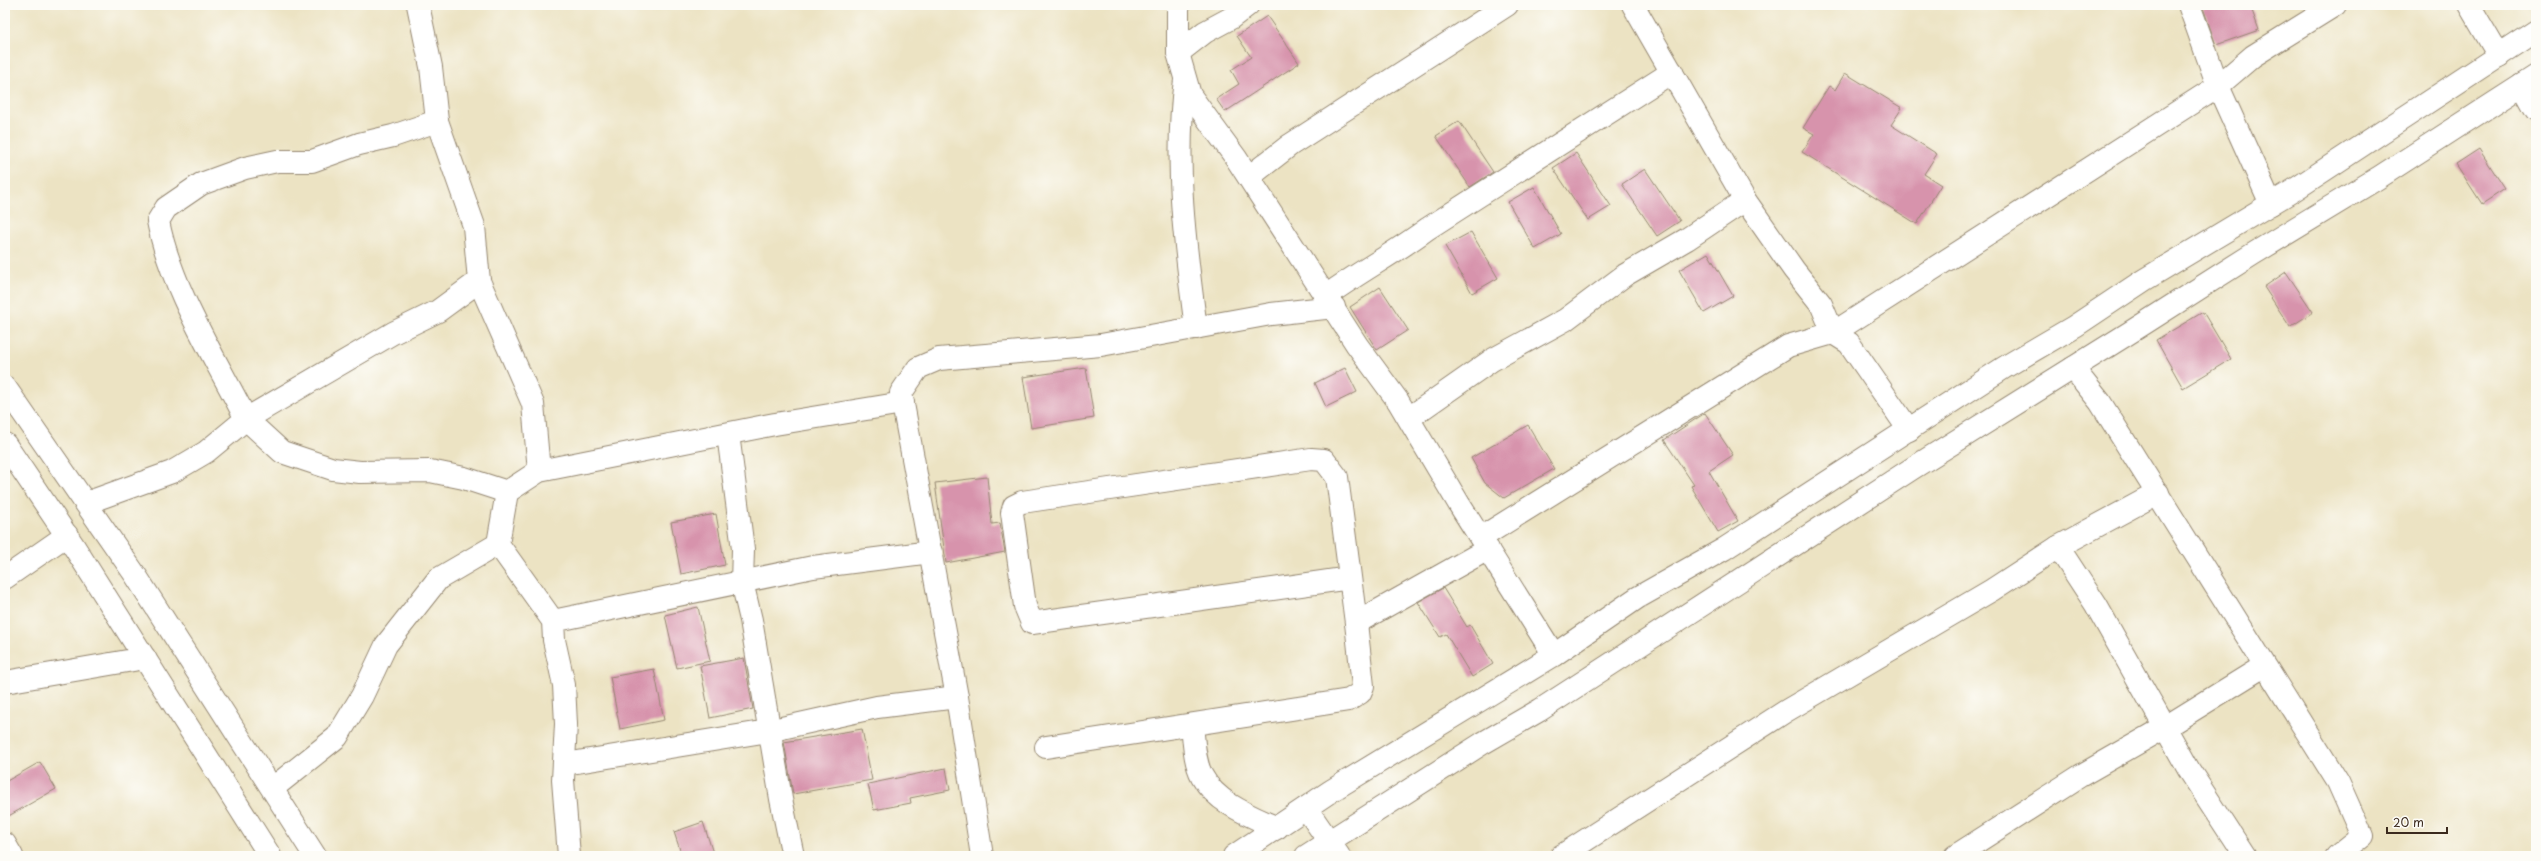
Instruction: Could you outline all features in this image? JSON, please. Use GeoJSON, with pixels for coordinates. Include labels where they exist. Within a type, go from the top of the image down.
{"type":"FeatureCollection","features":[{"type":"Feature","properties":{"kind":"street"},"geometry":{"type":"LineString","coordinates":[[418,5],[430,68],[437,121],[474,226],[479,281],[533,404],[539,471]]}},
{"type":"Feature","properties":{"kind":"street"},"geometry":{"type":"LineString","coordinates":[[1178,5],[1178,53],[1190,95],[1249,177],[1409,418],[1459,504],[1485,543],[1554,655]]}},
{"type":"Feature","properties":{"kind":"street"},"geometry":{"type":"LineString","coordinates":[[1178,53],[1204,32],[1231,18],[1248,5]]}},
{"type":"Feature","properties":{"kind":"street"},"geometry":{"type":"LineString","coordinates":[[1249,177],[1290,145],[1507,5]]}},
{"type":"Feature","properties":{"kind":"street"},"geometry":{"type":"LineString","coordinates":[[1633,5],[1745,200],[1794,270],[1822,304],[1833,333],[1849,344],[1909,430]]}},
{"type":"Feature","properties":{"kind":"street"},"geometry":{"type":"LineString","coordinates":[[2189,5],[2218,86],[2271,204]]}},
{"type":"Feature","properties":{"kind":"street"},"geometry":{"type":"LineString","coordinates":[[1356,623],[1485,543],[1587,474],[1788,346],[1833,333],[2218,86],[2253,56],[2335,5]]}},
{"type":"Feature","properties":{"kind":"street"},"geometry":{"type":"LineString","coordinates":[[2469,5],[2499,56]]}},
{"type":"Feature","properties":{"kind":"street"},"geometry":{"type":"LineString","coordinates":[[1234,856],[1306,808],[1470,704],[1554,655],[1636,598],[1724,549],[2005,367],[2075,326],[2144,280],[2271,204],[2536,32]]}},
{"type":"Feature","properties":{"kind":"street"},"geometry":{"type":"LineString","coordinates":[[982,856],[957,697],[901,393],[918,368],[938,359],[1101,345],[1271,314],[1330,301],[1351,277],[1397,252],[1427,229],[1672,72]]}},
{"type":"Feature","properties":{"kind":"street"},"geometry":{"type":"LineString","coordinates":[[1186,79],[1182,104],[1182,198],[1196,328]]}},
{"type":"Feature","properties":{"kind":"street"},"geometry":{"type":"LineString","coordinates":[[1306,856],[1334,849],[1393,799],[1540,710],[1913,468],[2529,81],[2536,110]]}},
{"type":"Feature","properties":{"kind":"street"},"geometry":{"type":"LineString","coordinates":[[437,121],[393,136],[359,144],[312,161],[277,161],[245,168],[201,184],[166,208],[158,221],[162,240],[188,305],[246,419],[282,452],[333,470],[360,472],[430,471],[464,478],[508,492]]}},
{"type":"Feature","properties":{"kind":"street"},"geometry":{"type":"LineString","coordinates":[[1409,418],[1492,360],[1564,320],[1625,275],[1687,239],[1745,200]]}},
{"type":"Feature","properties":{"kind":"street"},"geometry":{"type":"LineString","coordinates":[[86,503],[172,472],[206,452],[246,419],[393,333],[438,311],[479,281]]}},
{"type":"Feature","properties":{"kind":"street"},"geometry":{"type":"LineString","coordinates":[[2073,368],[2100,402],[2338,782],[2362,836],[2337,856]]}},
{"type":"Feature","properties":{"kind":"street"},"geometry":{"type":"LineString","coordinates":[[5,387],[136,576],[273,788],[315,856]]}},
{"type":"Feature","properties":{"kind":"street"},"geometry":{"type":"LineString","coordinates":[[569,856],[563,780],[566,724],[564,686],[554,640],[553,621],[498,544],[508,492],[539,471],[728,434],[903,403]]}},
{"type":"Feature","properties":{"kind":"street"},"geometry":{"type":"LineString","coordinates":[[728,434],[743,549],[742,582],[751,620],[768,731],[793,856]]}},
{"type":"Feature","properties":{"kind":"street"},"geometry":{"type":"LineString","coordinates":[[5,444],[67,535],[270,856]]}},
{"type":"Feature","properties":{"kind":"street"},"geometry":{"type":"LineString","coordinates":[[1046,747],[1349,700],[1360,693],[1363,686],[1356,623],[1337,477],[1324,460],[1311,459],[1022,502],[1014,506],[1012,513],[1025,606],[1032,623],[1350,578]]}},
{"type":"Feature","properties":{"kind":"street"},"geometry":{"type":"LineString","coordinates":[[1561,856],[1786,711],[1992,590],[2058,547],[2158,493]]}},
{"type":"Feature","properties":{"kind":"street"},"geometry":{"type":"LineString","coordinates":[[5,578],[67,535]]}},
{"type":"Feature","properties":{"kind":"street"},"geometry":{"type":"LineString","coordinates":[[273,788],[337,737],[362,696],[386,645],[438,578],[498,544]]}},
{"type":"Feature","properties":{"kind":"street"},"geometry":{"type":"LineString","coordinates":[[2058,547],[2096,605],[2164,728],[2245,856]]}},
{"type":"Feature","properties":{"kind":"street"},"geometry":{"type":"LineString","coordinates":[[553,621],[813,567],[931,552]]}},
{"type":"Feature","properties":{"kind":"street"},"geometry":{"type":"LineString","coordinates":[[5,682],[145,658]]}},
{"type":"Feature","properties":{"kind":"street"},"geometry":{"type":"LineString","coordinates":[[1955,856],[2080,776],[2164,728],[2264,666]]}},
{"type":"Feature","properties":{"kind":"street"},"geometry":{"type":"LineString","coordinates":[[565,764],[768,731],[876,707],[957,697]]}},
{"type":"Feature","properties":{"kind":"street"},"geometry":{"type":"LineString","coordinates":[[1192,725],[1196,761],[1202,777],[1220,797],[1276,828]]}},
{"type":"Feature","properties":{"kind":"street"},"geometry":{"type":"LineString","coordinates":[[1306,808],[1334,849]]}},
{"type":"Feature","properties":{"kind":"building"},"geometry":{"type":"Polygon","coordinates":[[[2202,5],[2250,5],[2259,30],[2216,45],[2202,5]]]}},
{"type":"Feature","properties":{"kind":"building"},"geometry":{"type":"Polygon","coordinates":[[[1267,16],[1299,63],[1225,112],[1216,99],[1239,84],[1231,70],[1251,57],[1237,36],[1267,16]]]}},
{"type":"Feature","properties":{"kind":"building"},"geometry":{"type":"Polygon","coordinates":[[[1845,73],[1902,108],[1891,125],[1937,154],[1924,174],[1941,185],[1917,224],[1802,152],[1814,134],[1803,128],[1829,86],[1835,90],[1845,73]]]}},
{"type":"Feature","properties":{"kind":"building"},"geometry":{"type":"Polygon","coordinates":[[[1459,121],[1493,172],[1470,187],[1436,136],[1459,121]]]}},
{"type":"Feature","properties":{"kind":"building"},"geometry":{"type":"Polygon","coordinates":[[[2479,149],[2505,189],[2482,204],[2456,164],[2479,149]]]}},
{"type":"Feature","properties":{"kind":"building"},"geometry":{"type":"Polygon","coordinates":[[[1576,153],[1611,206],[1588,220],[1553,168],[1576,153]]]}},
{"type":"Feature","properties":{"kind":"building"},"geometry":{"type":"Polygon","coordinates":[[[1645,169],[1680,221],[1657,236],[1622,184],[1645,169]]]}},
{"type":"Feature","properties":{"kind":"building"},"geometry":{"type":"Polygon","coordinates":[[[1534,187],[1561,234],[1535,249],[1508,202],[1534,187]]]}},
{"type":"Feature","properties":{"kind":"building"},"geometry":{"type":"Polygon","coordinates":[[[1471,232],[1498,278],[1472,293],[1445,246],[1471,232]]]}},
{"type":"Feature","properties":{"kind":"building"},"geometry":{"type":"Polygon","coordinates":[[[1708,253],[1733,296],[1704,313],[1679,270],[1708,253]]]}},
{"type":"Feature","properties":{"kind":"building"},"geometry":{"type":"Polygon","coordinates":[[[2286,272],[2313,312],[2290,327],[2264,287],[2286,272]]]}},
{"type":"Feature","properties":{"kind":"building"},"geometry":{"type":"Polygon","coordinates":[[[1380,287],[1408,330],[1377,350],[1350,307],[1380,287]]]}},
{"type":"Feature","properties":{"kind":"building"},"geometry":{"type":"Polygon","coordinates":[[[2203,312],[2231,359],[2183,388],[2156,340],[2203,312]]]}},
{"type":"Feature","properties":{"kind":"building"},"geometry":{"type":"Polygon","coordinates":[[[1086,368],[1094,418],[1031,428],[1023,377],[1086,368]]]}},
{"type":"Feature","properties":{"kind":"building"},"geometry":{"type":"Polygon","coordinates":[[[1345,368],[1357,392],[1326,407],[1315,383],[1345,368]]]}},
{"type":"Feature","properties":{"kind":"building"},"geometry":{"type":"Polygon","coordinates":[[[1705,413],[1733,455],[1709,471],[1738,521],[1718,532],[1691,486],[1694,485],[1664,440],[1705,413]]]}},
{"type":"Feature","properties":{"kind":"building"},"geometry":{"type":"Polygon","coordinates":[[[1528,425],[1554,469],[1504,498],[1485,483],[1471,458],[1528,425]]]}},
{"type":"Feature","properties":{"kind":"building"},"geometry":{"type":"Polygon","coordinates":[[[987,477],[992,524],[1000,523],[1005,552],[946,563],[935,483],[987,477]]]}},
{"type":"Feature","properties":{"kind":"building"},"geometry":{"type":"Polygon","coordinates":[[[716,514],[725,565],[681,574],[671,522],[716,514]]]}},
{"type":"Feature","properties":{"kind":"building"},"geometry":{"type":"Polygon","coordinates":[[[1443,588],[1467,627],[1470,625],[1493,664],[1472,677],[1446,634],[1440,637],[1418,602],[1443,588]]]}},
{"type":"Feature","properties":{"kind":"building"},"geometry":{"type":"Polygon","coordinates":[[[698,607],[710,661],[677,668],[665,615],[698,607]]]}},
{"type":"Feature","properties":{"kind":"building"},"geometry":{"type":"Polygon","coordinates":[[[744,658],[753,709],[710,718],[700,666],[744,658]]]}},
{"type":"Feature","properties":{"kind":"building"},"geometry":{"type":"Polygon","coordinates":[[[654,669],[664,720],[620,729],[610,677],[654,669]]]}},
{"type":"Feature","properties":{"kind":"building"},"geometry":{"type":"Polygon","coordinates":[[[862,729],[872,780],[793,794],[784,742],[862,729]]]}},
{"type":"Feature","properties":{"kind":"building"},"geometry":{"type":"Polygon","coordinates":[[[40,762],[56,789],[5,818],[5,782],[40,762]]]}},
{"type":"Feature","properties":{"kind":"building"},"geometry":{"type":"Polygon","coordinates":[[[946,768],[950,790],[910,798],[911,803],[874,810],[868,784],[946,768]]]}},
{"type":"Feature","properties":{"kind":"building"},"geometry":{"type":"Polygon","coordinates":[[[703,822],[713,853],[704,856],[682,856],[674,832],[703,822]]]}}]}
